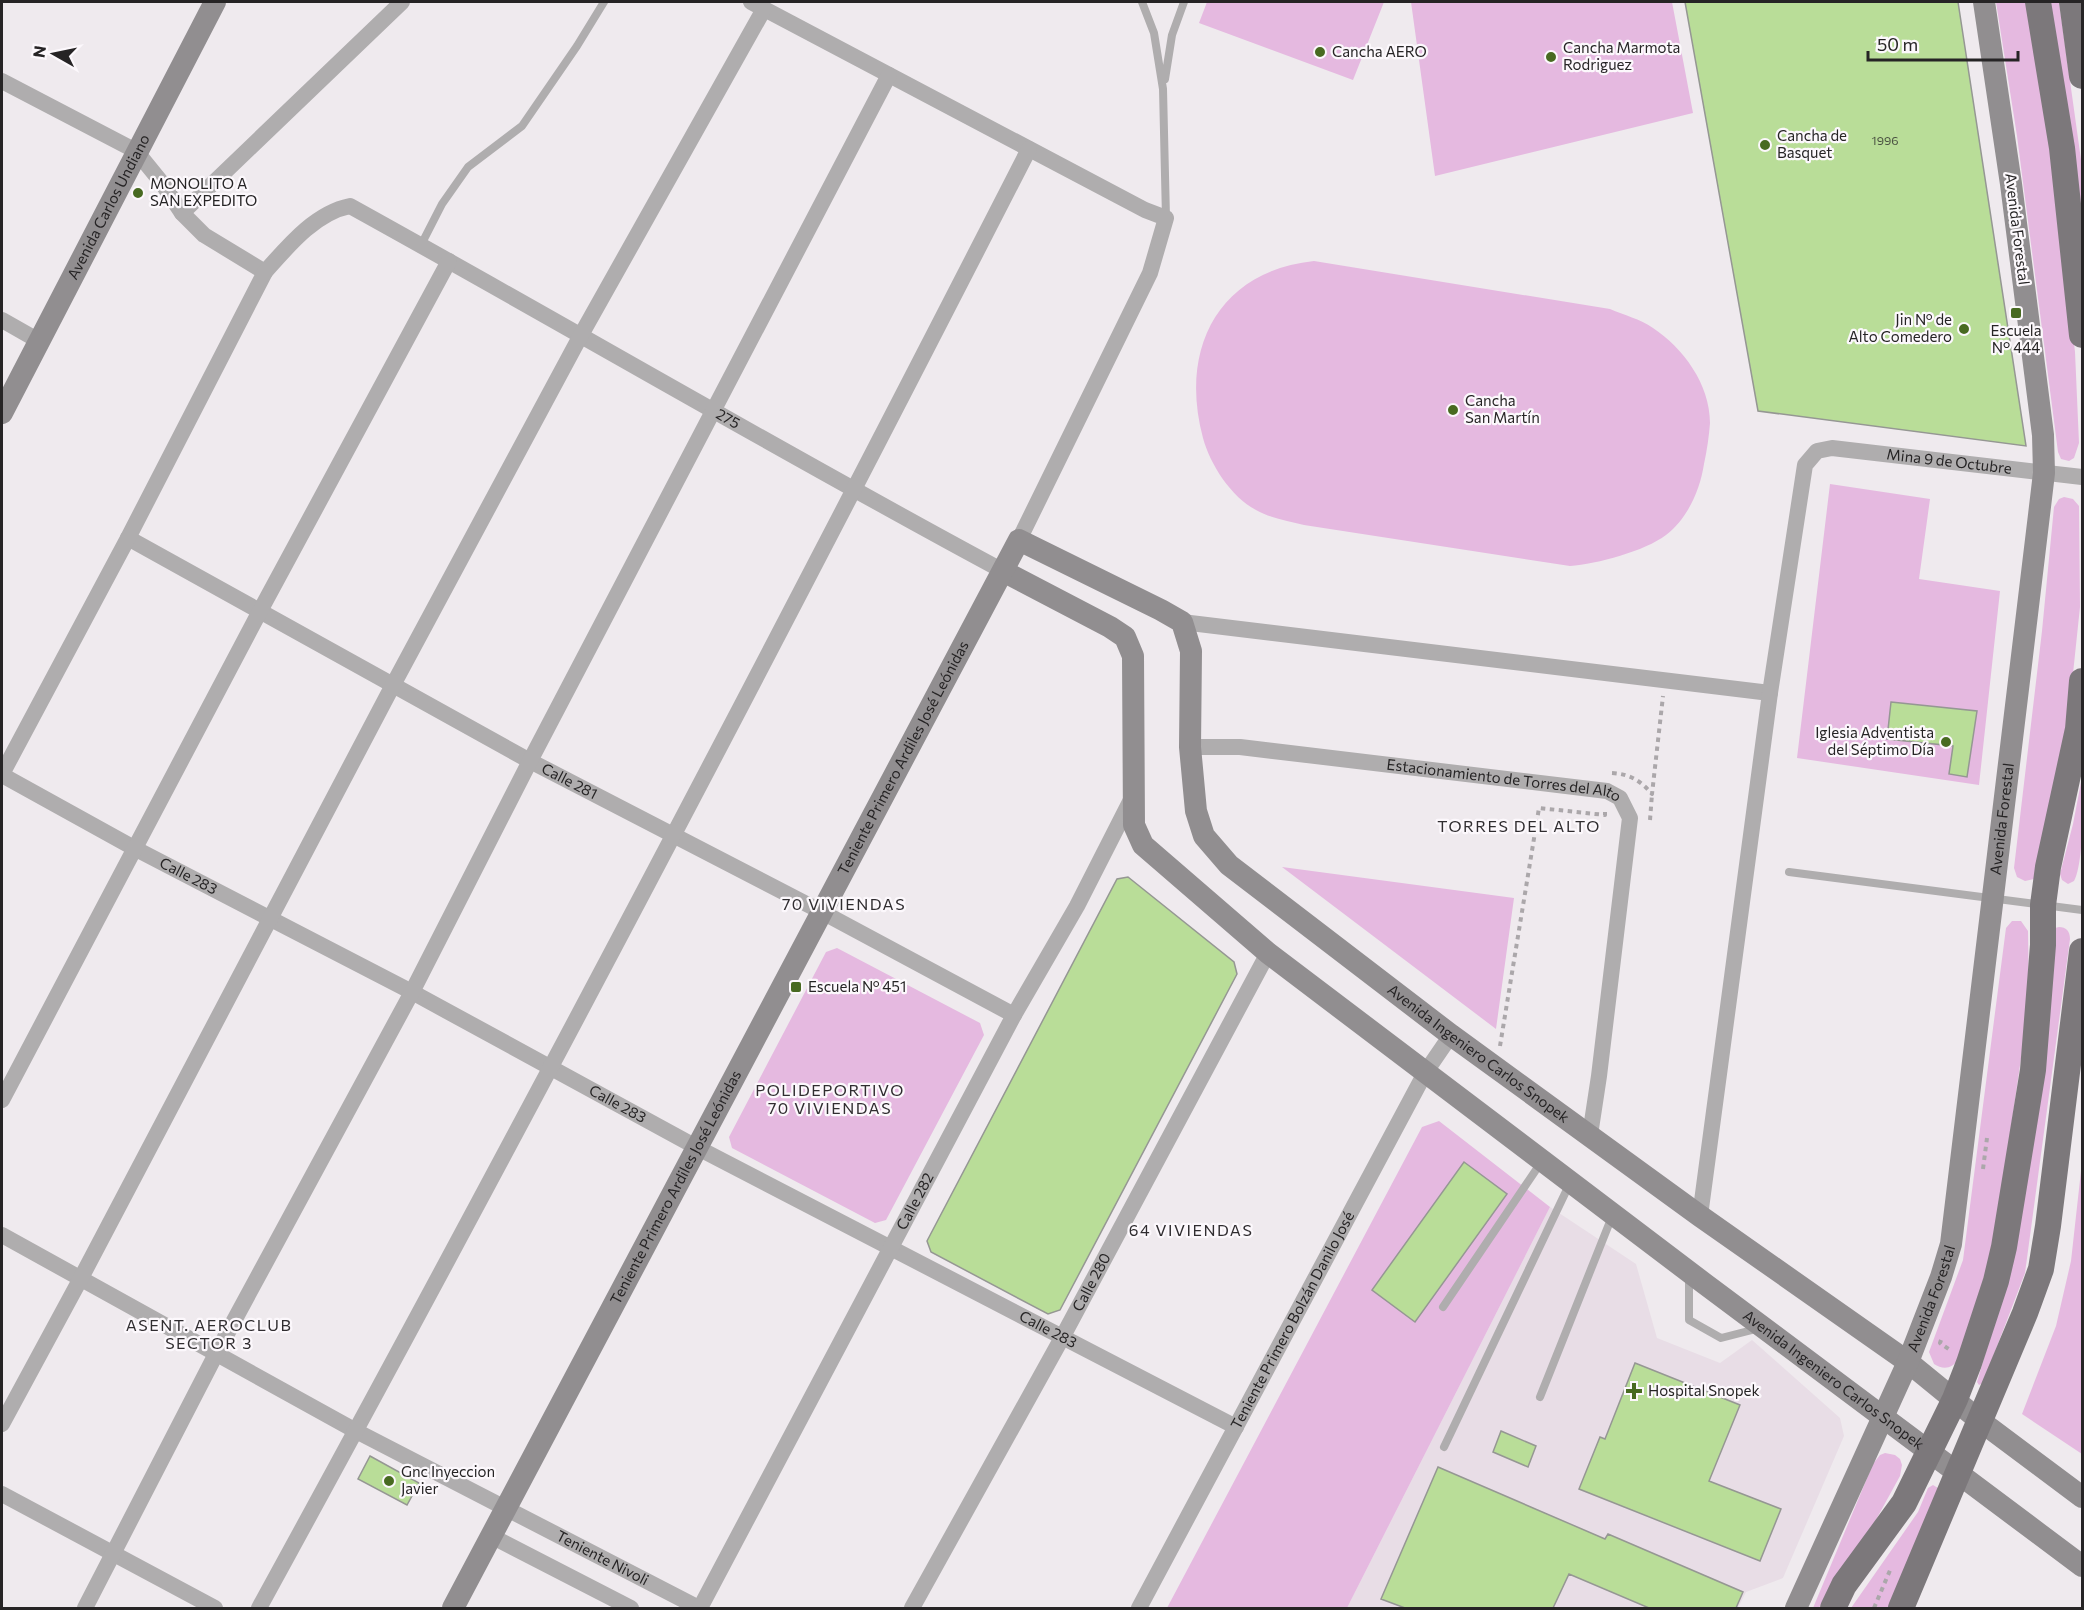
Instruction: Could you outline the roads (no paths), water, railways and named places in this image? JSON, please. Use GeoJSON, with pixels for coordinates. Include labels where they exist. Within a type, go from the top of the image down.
{"type":"FeatureCollection","features":[{"type":"Feature","properties":{"kind":"main road"},"geometry":{"type":"LineString","coordinates":[[2038,2],[2062,148],[2082,335]]}},
{"type":"Feature","properties":{"kind":"main road"},"geometry":{"type":"LineString","coordinates":[[2072,2],[2079,29],[2082,76]]}},
{"type":"Feature","properties":{"kind":"main road"},"geometry":{"type":"LineString","coordinates":[[1833,1608],[1844,1586],[1904,1503],[1955,1399],[1970,1363],[2004,1247],[2033,1070],[2043,945],[2043,905],[2048,867],[2078,729],[2082,681]]}},
{"type":"Feature","properties":{"kind":"main road"},"geometry":{"type":"LineString","coordinates":[[1901,1608],[2025,1313],[2041,1269],[2075,1082],[2082,951]]}},
{"type":"Feature","properties":{"kind":"street","name":"Avenida Carlos Undiano"},"geometry":{"type":"LineString","coordinates":[[2,412],[215,2]]}},
{"type":"Feature","properties":{"kind":"street"},"geometry":{"type":"LineString","coordinates":[[182,213],[402,2]]}},
{"type":"Feature","properties":{"kind":"street","name":"Avenida Forestal"},"geometry":{"type":"LineString","coordinates":[[1796,1608],[1908,1362],[1941,1277],[1951,1244],[2044,473],[2040,408],[2011,184],[1984,2]]}},
{"type":"Feature","properties":{"kind":"street"},"geometry":{"type":"LineString","coordinates":[[2,1424],[393,685],[757,5],[1145,210],[1166,218]]}},
{"type":"Feature","properties":{"kind":"street"},"geometry":{"type":"LineString","coordinates":[[85,1608],[216,1354],[412,992],[530,761],[889,75]]}},
{"type":"Feature","properties":{"kind":"street"},"geometry":{"type":"LineString","coordinates":[[2,81],[136,151],[162,183],[182,213],[204,235],[265,272],[128,538],[2,775]]}},
{"type":"Feature","properties":{"kind":"street"},"geometry":{"type":"LineString","coordinates":[[259,1608],[356,1431],[673,836],[854,491],[1029,149]]}},
{"type":"Feature","properties":{"kind":"street","name":"275"},"geometry":{"type":"LineString","coordinates":[[265,272],[301,234],[334,209],[350,206],[581,334],[854,491],[1110,627]]}},
{"type":"Feature","properties":{"kind":"street","name":"Teniente Primero Ardiles José Leónidas"},"geometry":{"type":"LineString","coordinates":[[453,1608],[1019,540],[1149,273],[1166,218]]}},
{"type":"Feature","properties":{"kind":"street"},"geometry":{"type":"LineString","coordinates":[[2,1100],[260,610],[449,261]]}},
{"type":"Feature","properties":{"kind":"street"},"geometry":{"type":"LineString","coordinates":[[2,320],[39,341]]}},
{"type":"Feature","properties":{"kind":"street","name":"Mina 9 de Octubre"},"geometry":{"type":"LineString","coordinates":[[1770,693],[1805,465],[1817,451],[1832,448],[2082,477]]}},
{"type":"Feature","properties":{"kind":"street","name":"Calle 281"},"geometry":{"type":"LineString","coordinates":[[128,538],[530,761],[822,912],[1014,1015]]}},
{"type":"Feature","properties":{"kind":"street"},"geometry":{"type":"LineString","coordinates":[[1019,540],[1182,622],[1770,693],[1700,1216]]}},
{"type":"Feature","properties":{"kind":"street","name":"Avenida Ingeniero Carlos Snopek"},"geometry":{"type":"LineString","coordinates":[[1182,622],[1191,651],[1190,747],[1196,812],[1204,836],[1229,865],[1496,1068],[1700,1216],[1908,1362],[1979,1420],[2082,1497]]}},
{"type":"Feature","properties":{"kind":"street","name":"Avenida Ingeniero Carlos Snopek"},"geometry":{"type":"LineString","coordinates":[[1110,627],[1125,637],[1133,656],[1134,825],[1143,845],[1268,953],[2082,1566]]}},
{"type":"Feature","properties":{"kind":"street","name":"Estacionamiento de Torres del Alto"},"geometry":{"type":"LineString","coordinates":[[1190,747],[1240,747],[1607,791],[1620,798],[1630,819],[1590,1136]]}},
{"type":"Feature","properties":{"kind":"street","name":"Calle 283"},"geometry":{"type":"LineString","coordinates":[[2,775],[134,848],[412,992],[698,1148],[1236,1427]]}},
{"type":"Feature","properties":{"kind":"street","name":"Calle 282"},"geometry":{"type":"LineString","coordinates":[[700,1608],[1014,1015],[1077,906],[1134,795]]}},
{"type":"Feature","properties":{"kind":"street","name":"Calle 280"},"geometry":{"type":"LineString","coordinates":[[912,1608],[1063,1336],[1268,953]]}},
{"type":"Feature","properties":{"kind":"street","name":"Teniente Primero Bolzán Danilo José"},"geometry":{"type":"LineString","coordinates":[[1139,1608],[1425,1073],[1451,1035]]}},
{"type":"Feature","properties":{"kind":"street","name":"Teniente Nivoli"},"geometry":{"type":"LineString","coordinates":[[2,1235],[356,1431],[700,1608]]}},
{"type":"Feature","properties":{"kind":"street"},"geometry":{"type":"LineString","coordinates":[[2,1494],[215,1608]]}},
{"type":"Feature","properties":{"kind":"street","name":"Teniente Nivoli"},"geometry":{"type":"LineString","coordinates":[[491,1536],[631,1608]]}},
{"type":"Feature","properties":{"kind":"lane"},"geometry":{"type":"LineString","coordinates":[[421,245],[442,204],[468,167],[522,126],[604,2]]}},
{"type":"Feature","properties":{"kind":"lane"},"geometry":{"type":"LineString","coordinates":[[1142,2],[1154,33],[1163,89],[1166,218]]}},
{"type":"Feature","properties":{"kind":"lane"},"geometry":{"type":"LineString","coordinates":[[1163,89],[1172,35],[1184,2]]}},
{"type":"Feature","properties":{"kind":"lane"},"geometry":{"type":"LineString","coordinates":[[1790,872],[2082,910]]}},
{"type":"Feature","properties":{"kind":"lane"},"geometry":{"type":"LineString","coordinates":[[1443,1307],[1542,1161]]}},
{"type":"Feature","properties":{"kind":"lane"},"geometry":{"type":"LineString","coordinates":[[1444,1447],[1571,1182]]}},
{"type":"Feature","properties":{"kind":"lane"},"geometry":{"type":"LineString","coordinates":[[1540,1397],[1613,1214]]}},
{"type":"Feature","properties":{"kind":"lane"},"geometry":{"type":"LineString","coordinates":[[1689,1272],[1689,1320],[1721,1338],[1764,1327]]}},
{"type":"Feature","properties":{"kind":"place","name":"Cancha AERO"},"geometry":{"type":"Point","coordinates":[1320,52]}},
{"type":"Feature","properties":{"kind":"place","name":"Cancha Marmota Rodriguez"},"geometry":{"type":"Point","coordinates":[1551,57]}},
{"type":"Feature","properties":{"kind":"place","name":"Cancha de Basquet"},"geometry":{"type":"Point","coordinates":[1765,145]}},
{"type":"Feature","properties":{"kind":"place","name":"MONOLITO A SAN EXPEDITO"},"geometry":{"type":"Point","coordinates":[138,193]}},
{"type":"Feature","properties":{"kind":"place","name":"Escuela N° 444"},"geometry":{"type":"Point","coordinates":[2016,313]}},
{"type":"Feature","properties":{"kind":"place","name":"Jin Nº de Alto Comedero"},"geometry":{"type":"Point","coordinates":[1964,329]}},
{"type":"Feature","properties":{"kind":"place","name":"Cancha San Martín"},"geometry":{"type":"Point","coordinates":[1453,410]}},
{"type":"Feature","properties":{"kind":"place","name":"Iglesia Adventista del Séptimo Día"},"geometry":{"type":"Point","coordinates":[1946,742]}},
{"type":"Feature","properties":{"kind":"place","name":"Escuela Nº 451"},"geometry":{"type":"Point","coordinates":[796,987]}},
{"type":"Feature","properties":{"kind":"place","name":"Hospital Snopek"},"geometry":{"type":"Point","coordinates":[1634,1391]}},
{"type":"Feature","properties":{"kind":"place","name":"Gnc Inyeccion Javier"},"geometry":{"type":"Point","coordinates":[389,1481]}},
{"type":"Feature","properties":{"kind":"district","name":"TORRES DEL ALTO"},"geometry":{"type":"Point","coordinates":[1519,826]}},
{"type":"Feature","properties":{"kind":"district","name":"70 VIVIENDAS"},"geometry":{"type":"Point","coordinates":[844,904]}},
{"type":"Feature","properties":{"kind":"district","name":"POLIDEPORTIVO 70 VIVIENDAS"},"geometry":{"type":"Point","coordinates":[830,1099]}},
{"type":"Feature","properties":{"kind":"district","name":"64 VIVIENDAS"},"geometry":{"type":"Point","coordinates":[1191,1230]}},
{"type":"Feature","properties":{"kind":"district","name":"ASENT. AEROCLUB SECTOR 3"},"geometry":{"type":"Point","coordinates":[209,1334]}}]}
